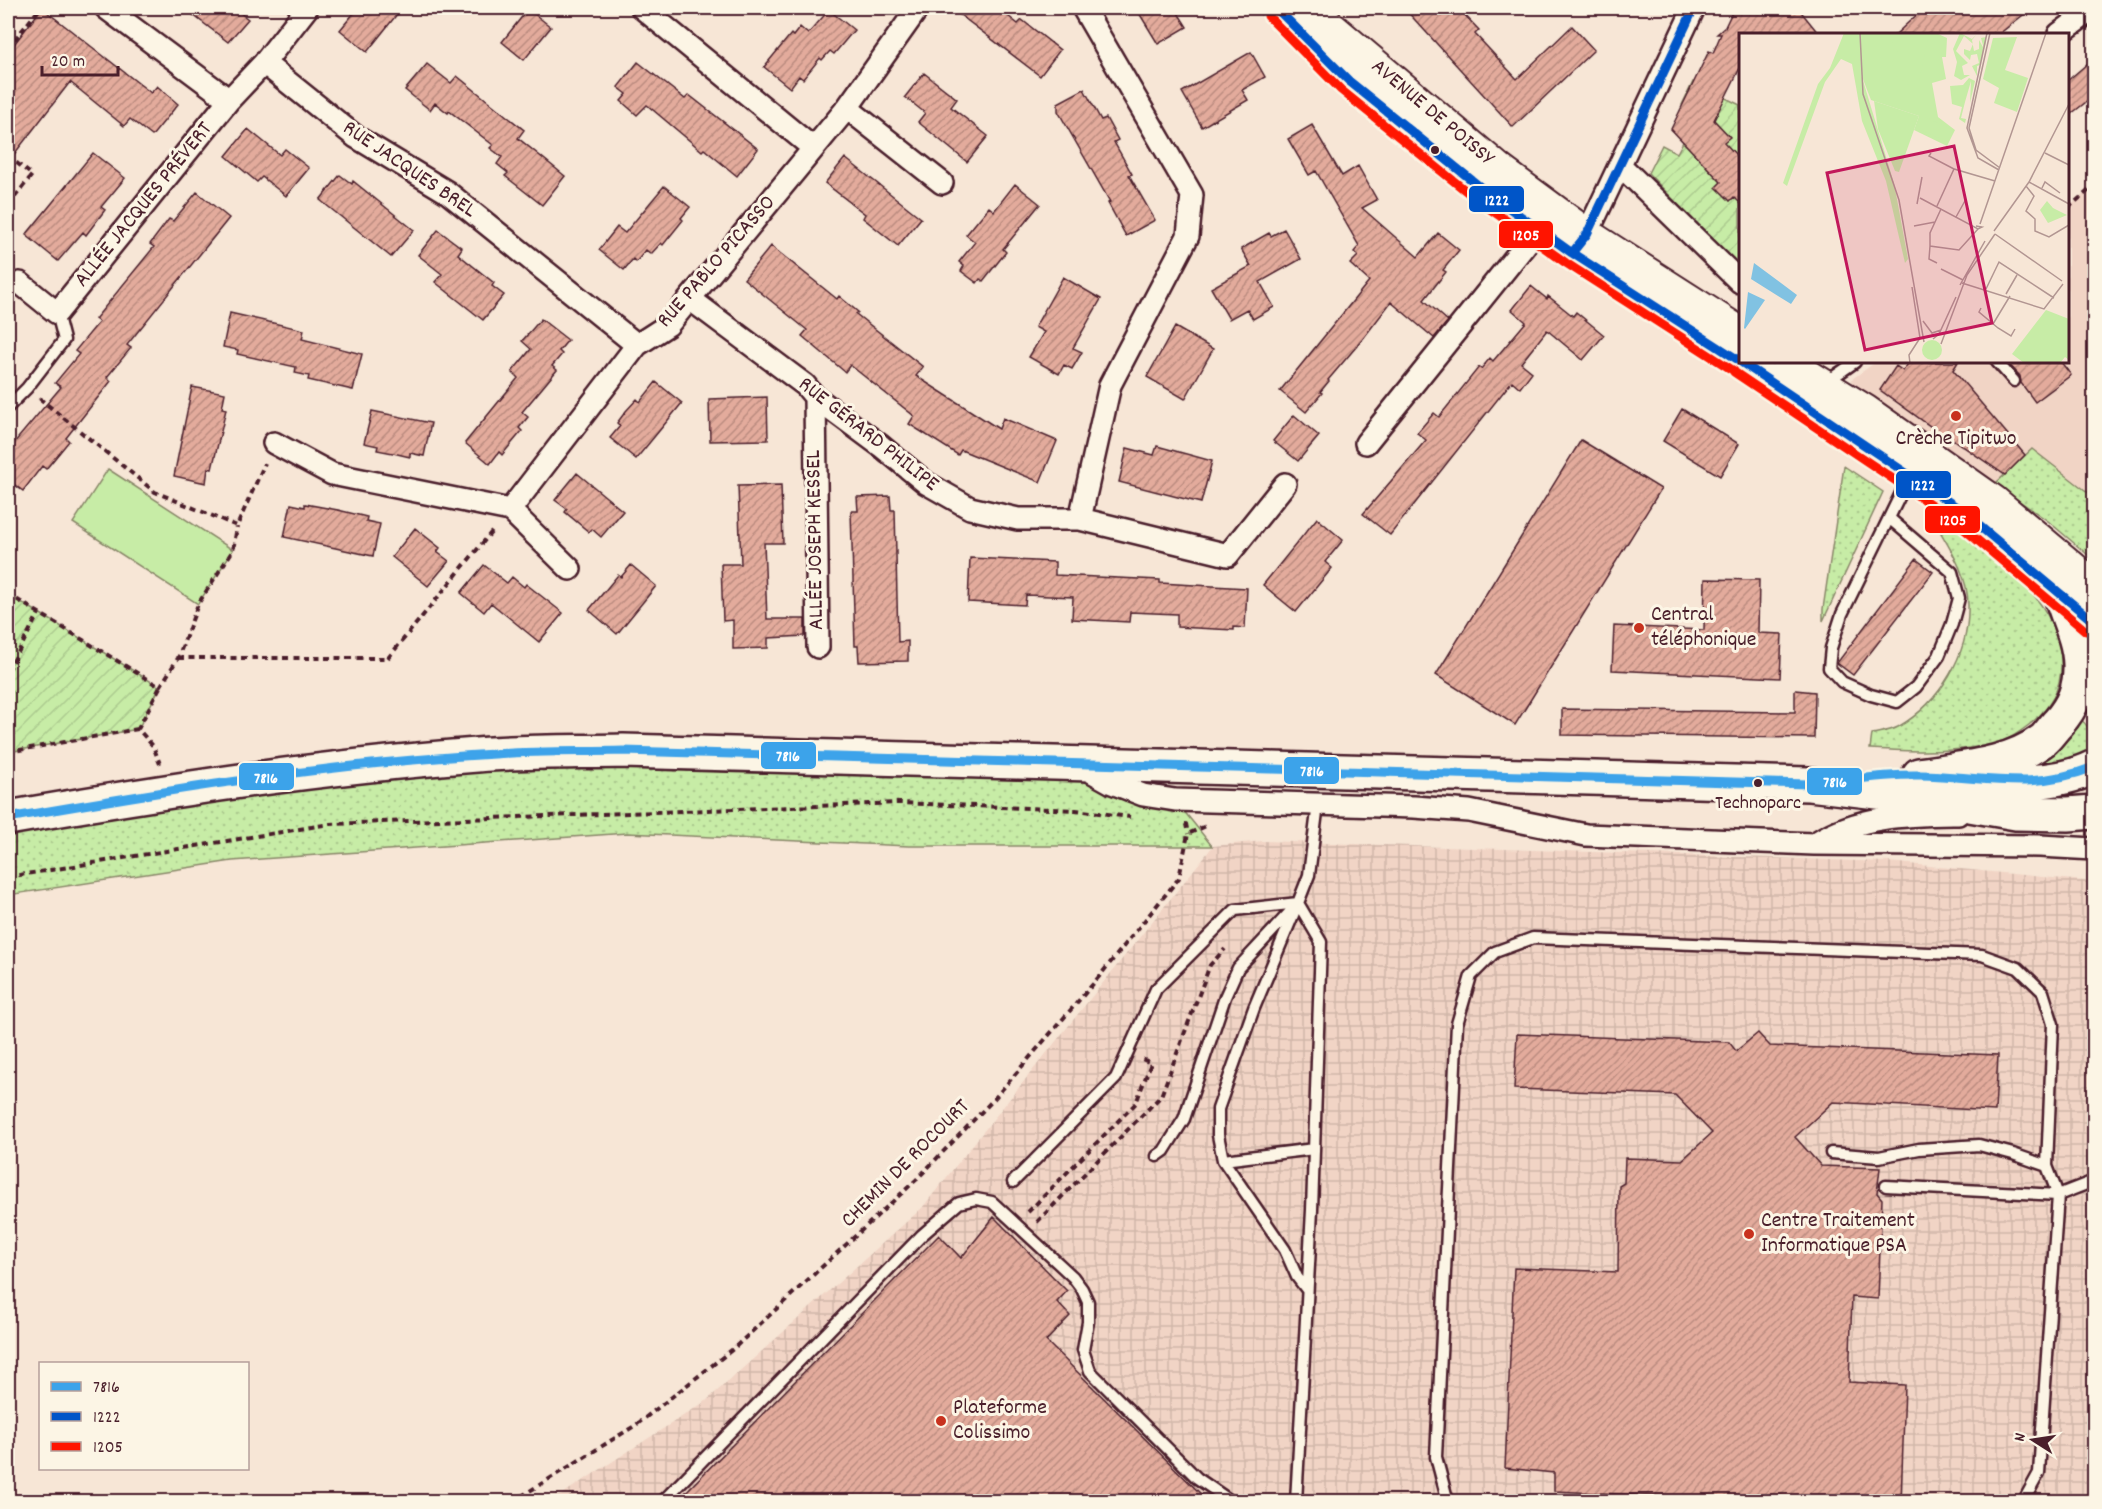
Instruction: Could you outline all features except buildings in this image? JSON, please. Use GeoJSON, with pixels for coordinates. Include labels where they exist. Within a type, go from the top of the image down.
{"type":"FeatureCollection","features":[{"type":"Feature","properties":{"kind":"main road"},"geometry":{"type":"LineString","coordinates":[[1809,784],[1919,775],[2014,756],[2043,740],[2070,709],[2078,689],[2080,664],[2076,637],[2060,593]]}},
{"type":"Feature","properties":{"kind":"main road"},"geometry":{"type":"LineString","coordinates":[[8,818],[170,790],[269,776],[479,754],[623,751],[1809,784],[1929,798],[1997,810],[2038,814],[2094,812]]}},
{"type":"Feature","properties":{"kind":"main road"},"geometry":{"type":"LineString","coordinates":[[1919,775],[2004,783],[2057,779],[2094,767]]}},
{"type":"Feature","properties":{"kind":"street"},"geometry":{"type":"LineString","coordinates":[[106,8],[229,100]]}},
{"type":"Feature","properties":{"kind":"street"},"geometry":{"type":"LineString","coordinates":[[264,63],[307,8]]}},
{"type":"Feature","properties":{"kind":"street"},"geometry":{"type":"LineString","coordinates":[[642,8],[813,148]]}},
{"type":"Feature","properties":{"kind":"street","name":"RUE PABLO PICASSO"},"geometry":{"type":"LineString","coordinates":[[510,510],[637,345],[668,325],[847,108],[918,8]]}},
{"type":"Feature","properties":{"kind":"street"},"geometry":{"type":"LineString","coordinates":[[1080,519],[1110,385],[1188,236],[1192,195],[1083,8]]}},
{"type":"Feature","properties":{"kind":"street","name":"AVENUE DE POISSY"},"geometry":{"type":"LineString","coordinates":[[1276,8],[1349,81],[1484,190],[1538,229],[1580,244],[1708,311],[1739,331]]}},
{"type":"Feature","properties":{"kind":"street","name":"AVENUE DE POISSY"},"geometry":{"type":"LineString","coordinates":[[1312,8],[1330,26],[1499,169],[1580,244],[1739,360]]}},
{"type":"Feature","properties":{"kind":"street"},"geometry":{"type":"LineString","coordinates":[[1580,244],[1694,8]]}},
{"type":"Feature","properties":{"kind":"street"},"geometry":{"type":"LineString","coordinates":[[2060,33],[2094,8]]}},
{"type":"Feature","properties":{"kind":"street","name":"ALLÉE JACQUES PRÉVERT"},"geometry":{"type":"LineString","coordinates":[[57,313],[229,100],[264,63]]}},
{"type":"Feature","properties":{"kind":"street","name":"RUE JACQUES BREL"},"geometry":{"type":"LineString","coordinates":[[264,63],[356,137],[447,192],[637,345]]}},
{"type":"Feature","properties":{"kind":"street"},"geometry":{"type":"LineString","coordinates":[[847,108],[942,183]]}},
{"type":"Feature","properties":{"kind":"street"},"geometry":{"type":"LineString","coordinates":[[1620,165],[1739,281]]}},
{"type":"Feature","properties":{"kind":"street"},"geometry":{"type":"LineString","coordinates":[[1366,443],[1538,229]]}},
{"type":"Feature","properties":{"kind":"street"},"geometry":{"type":"LineString","coordinates":[[20,283],[57,313]]}},
{"type":"Feature","properties":{"kind":"street","name":"RUE GÉRARD PHILIPE"},"geometry":{"type":"LineString","coordinates":[[690,299],[805,385],[815,397],[926,483],[970,508],[1018,519],[1080,519],[1228,555],[1285,484]]}},
{"type":"Feature","properties":{"kind":"street","name":"AVENUE DE POISSY"},"geometry":{"type":"LineString","coordinates":[[1747,363],[1824,390]]}},
{"type":"Feature","properties":{"kind":"street"},"geometry":{"type":"LineString","coordinates":[[1788,363],[1824,390],[1910,474],[1958,508],[2094,622]]}},
{"type":"Feature","properties":{"kind":"street"},"geometry":{"type":"LineString","coordinates":[[1824,390],[1865,410],[1994,501],[2094,585]]}},
{"type":"Feature","properties":{"kind":"street","name":"ALLÉE JOSEPH KESSEL"},"geometry":{"type":"LineString","coordinates":[[815,397],[818,647]]}},
{"type":"Feature","properties":{"kind":"street"},"geometry":{"type":"LineString","coordinates":[[274,443],[332,474],[510,510],[570,569]]}},
{"type":"Feature","properties":{"kind":"street"},"geometry":{"type":"LineString","coordinates":[[1076,763],[1112,783],[1143,795],[1175,800],[1414,807],[1470,811],[1586,835],[2094,849]]}},
{"type":"Feature","properties":{"kind":"street"},"geometry":{"type":"LineString","coordinates":[[1814,843],[1830,834],[1875,819],[1997,810]]}},
{"type":"Feature","properties":{"kind":"lane"},"geometry":{"type":"LineString","coordinates":[[8,407],[27,388],[64,340],[57,313]]}},
{"type":"Feature","properties":{"kind":"lane"},"geometry":{"type":"LineString","coordinates":[[1824,390],[1855,363]]}},
{"type":"Feature","properties":{"kind":"lane"},"geometry":{"type":"LineString","coordinates":[[1999,363],[2014,381]]}},
{"type":"Feature","properties":{"kind":"lane"},"geometry":{"type":"LineString","coordinates":[[1889,518],[1952,572],[1959,598],[1952,624],[1939,656],[1916,687],[1897,702],[1871,695],[1842,682],[1829,668],[1831,648],[1842,614],[1910,474]]}},
{"type":"Feature","properties":{"kind":"lane"},"geometry":{"type":"LineString","coordinates":[[1307,1290],[1297,1277],[1285,1250],[1223,1160],[1218,1135],[1218,1109],[1254,1008],[1309,875],[1318,804]]}},
{"type":"Feature","properties":{"kind":"lane"},"geometry":{"type":"LineString","coordinates":[[1013,1182],[1116,1078],[1156,989],[1235,910],[1298,903]]}},
{"type":"Feature","properties":{"kind":"lane"},"geometry":{"type":"LineString","coordinates":[[1296,1502],[1314,1149],[1321,942],[1298,903]]}},
{"type":"Feature","properties":{"kind":"lane"},"geometry":{"type":"LineString","coordinates":[[1157,1156],[1164,1151],[1184,1119],[1225,997],[1238,968],[1298,903]]}},
{"type":"Feature","properties":{"kind":"lane"},"geometry":{"type":"LineString","coordinates":[[1448,1502],[1436,1458],[1457,1024],[1471,976],[1496,952],[1533,938],[1982,955],[2018,968],[2043,992],[2053,1024],[2047,1166],[2058,1195],[2039,1473],[2023,1502]]}},
{"type":"Feature","properties":{"kind":"lane"},"geometry":{"type":"LineString","coordinates":[[1831,1153],[1879,1157],[1919,1149],[1979,1145],[2047,1166]]}},
{"type":"Feature","properties":{"kind":"lane"},"geometry":{"type":"LineString","coordinates":[[1223,1160],[1314,1149]]}},
{"type":"Feature","properties":{"kind":"lane"},"geometry":{"type":"LineString","coordinates":[[1886,1186],[2058,1195],[2094,1181]]}},
{"type":"Feature","properties":{"kind":"lane"},"geometry":{"type":"LineString","coordinates":[[662,1502],[922,1235],[959,1203],[976,1199],[992,1202],[1010,1216],[1073,1277],[1082,1289],[1088,1302],[1088,1322],[1083,1350],[1090,1371],[1197,1478],[1232,1502]]}},
{"type":"Feature","properties":{"kind":"path"},"geometry":{"type":"LineString","coordinates":[[8,48],[40,8]]}},
{"type":"Feature","properties":{"kind":"path"},"geometry":{"type":"LineString","coordinates":[[8,156],[32,175],[8,206]]}},
{"type":"Feature","properties":{"kind":"path"},"geometry":{"type":"LineString","coordinates":[[2069,206],[2094,186]]}},
{"type":"Feature","properties":{"kind":"path"},"geometry":{"type":"LineString","coordinates":[[27,388],[155,492],[237,526]]}},
{"type":"Feature","properties":{"kind":"path"},"geometry":{"type":"LineString","coordinates":[[138,729],[178,658],[198,604],[233,550],[237,526],[274,443]]}},
{"type":"Feature","properties":{"kind":"path"},"geometry":{"type":"LineString","coordinates":[[178,658],[388,658],[510,510]]}},
{"type":"Feature","properties":{"kind":"path"},"geometry":{"type":"LineString","coordinates":[[8,594],[160,687]]}},
{"type":"Feature","properties":{"kind":"path"},"geometry":{"type":"LineString","coordinates":[[8,671],[39,613]]}},
{"type":"Feature","properties":{"kind":"path"},"geometry":{"type":"LineString","coordinates":[[8,752],[138,729]]}},
{"type":"Feature","properties":{"kind":"path"},"geometry":{"type":"LineString","coordinates":[[138,729],[153,746],[170,790]]}},
{"type":"Feature","properties":{"kind":"path"},"geometry":{"type":"LineString","coordinates":[[8,877],[330,824],[899,803],[1076,810],[1131,817]]}},
{"type":"Feature","properties":{"kind":"path"},"geometry":{"type":"LineString","coordinates":[[1175,823],[1186,824],[1188,834],[1209,825]]}},
{"type":"Feature","properties":{"kind":"path","name":"CHEMIN DE ROCOURT"},"geometry":{"type":"LineString","coordinates":[[512,1502],[636,1425],[733,1349],[916,1180],[993,1100],[1093,984],[1179,878],[1188,834]]}},
{"type":"Feature","properties":{"kind":"path"},"geometry":{"type":"LineString","coordinates":[[1027,1232],[1161,1095],[1210,965],[1226,948]]}},
{"type":"Feature","properties":{"kind":"path"},"geometry":{"type":"LineString","coordinates":[[1010,1216],[1018,1206],[1027,1213],[1136,1103],[1151,1063],[1128,1053]]}},
{"type":"Feature","properties":{"kind":"shaded area"},"geometry":{"type":"Polygon","coordinates":[[[2094,185],[2094,497],[2032,449],[1995,484],[1853,387],[1852,379],[1875,363],[2069,363],[2069,207],[2094,185]]]}},
{"type":"Feature","properties":{"kind":"shaded area"},"geometry":{"type":"Polygon","coordinates":[[[1263,841],[1888,862],[2094,882],[2094,1501],[550,1502],[706,1401],[922,1208],[1213,846],[1263,841]]]}},
{"type":"Feature","properties":{"kind":"green space"},"geometry":{"type":"Polygon","coordinates":[[[1693,82],[1739,105],[1739,158],[1729,148],[1708,168],[1721,182],[1730,201],[1739,192],[1739,268],[1648,173],[1662,145],[1677,153],[1683,142],[1695,148],[1714,120],[1682,105],[1693,82]]]}},
{"type":"Feature","properties":{"kind":"green space"},"geometry":{"type":"Polygon","coordinates":[[[2032,449],[2094,497],[2094,560],[2048,521],[1995,484],[2032,449]]]}},
{"type":"Feature","properties":{"kind":"green space"},"geometry":{"type":"Polygon","coordinates":[[[1844,466],[1883,492],[1823,621],[1823,609],[1844,466]]]}},
{"type":"Feature","properties":{"kind":"green space"},"geometry":{"type":"Polygon","coordinates":[[[108,469],[233,550],[198,604],[73,523],[108,469]]]}},
{"type":"Feature","properties":{"kind":"green space"},"geometry":{"type":"Polygon","coordinates":[[[1955,525],[2020,580],[2046,614],[2054,630],[2061,664],[2054,696],[2044,711],[2030,724],[2002,742],[1987,746],[1936,751],[1870,749],[1872,734],[1898,727],[1927,705],[1939,691],[1958,658],[1967,623],[1966,585],[1941,533],[1955,525]]]}},
{"type":"Feature","properties":{"kind":"green space"},"geometry":{"type":"Polygon","coordinates":[[[8,594],[160,687],[138,729],[8,752],[8,594]]]}},
{"type":"Feature","properties":{"kind":"green space"},"geometry":{"type":"Polygon","coordinates":[[[2080,719],[2091,732],[2094,759],[2022,767],[2080,719]]]}},
{"type":"Feature","properties":{"kind":"green space"},"geometry":{"type":"Polygon","coordinates":[[[479,755],[1076,763],[1175,800],[1212,846],[909,846],[627,833],[232,861],[8,895],[8,823],[479,755]]]}},
{"type":"Feature","properties":{"kind":"transit line","name":"1222"},"geometry":{"type":"LineString","coordinates":[[1276,8],[1349,81],[1484,190],[1572,253],[1739,360]]}},
{"type":"Feature","properties":{"kind":"transit line","name":"1222"},"geometry":{"type":"LineString","coordinates":[[1572,253],[1587,234],[1694,8]]}},
{"type":"Feature","properties":{"kind":"transit line","name":"1205"},"geometry":{"type":"LineString","coordinates":[[1268,16],[1341,90],[1476,199],[1566,263],[1734,371]]}},
{"type":"Feature","properties":{"kind":"transit line","name":"1222"},"geometry":{"type":"LineString","coordinates":[[1742,363],[1958,508],[2094,622]]}},
{"type":"Feature","properties":{"kind":"transit line","name":"1205"},"geometry":{"type":"LineString","coordinates":[[1734,372],[1951,518],[2086,631]]}},
{"type":"Feature","properties":{"kind":"transit line","name":"7816"},"geometry":{"type":"LineString","coordinates":[[8,818],[190,788],[312,771],[434,758],[543,752],[623,751],[1809,784],[1906,775],[2028,781],[2071,775],[2094,767]]}},
{"type":"Feature","properties":{"kind":"place","name":"Crèche Tipitwo"},"geometry":{"type":"Point","coordinates":[1956,416]}},
{"type":"Feature","properties":{"kind":"place","name":"Central téléphonique"},"geometry":{"type":"Point","coordinates":[1639,628]}},
{"type":"Feature","properties":{"kind":"place","name":"Technoparc"},"geometry":{"type":"Point","coordinates":[1758,783]}},
{"type":"Feature","properties":{"kind":"place","name":"Centre Traitement Informatique PSA"},"geometry":{"type":"Point","coordinates":[1749,1234]}},
{"type":"Feature","properties":{"kind":"place","name":"Plateforme Colissimo"},"geometry":{"type":"Point","coordinates":[941,1421]}}]}
